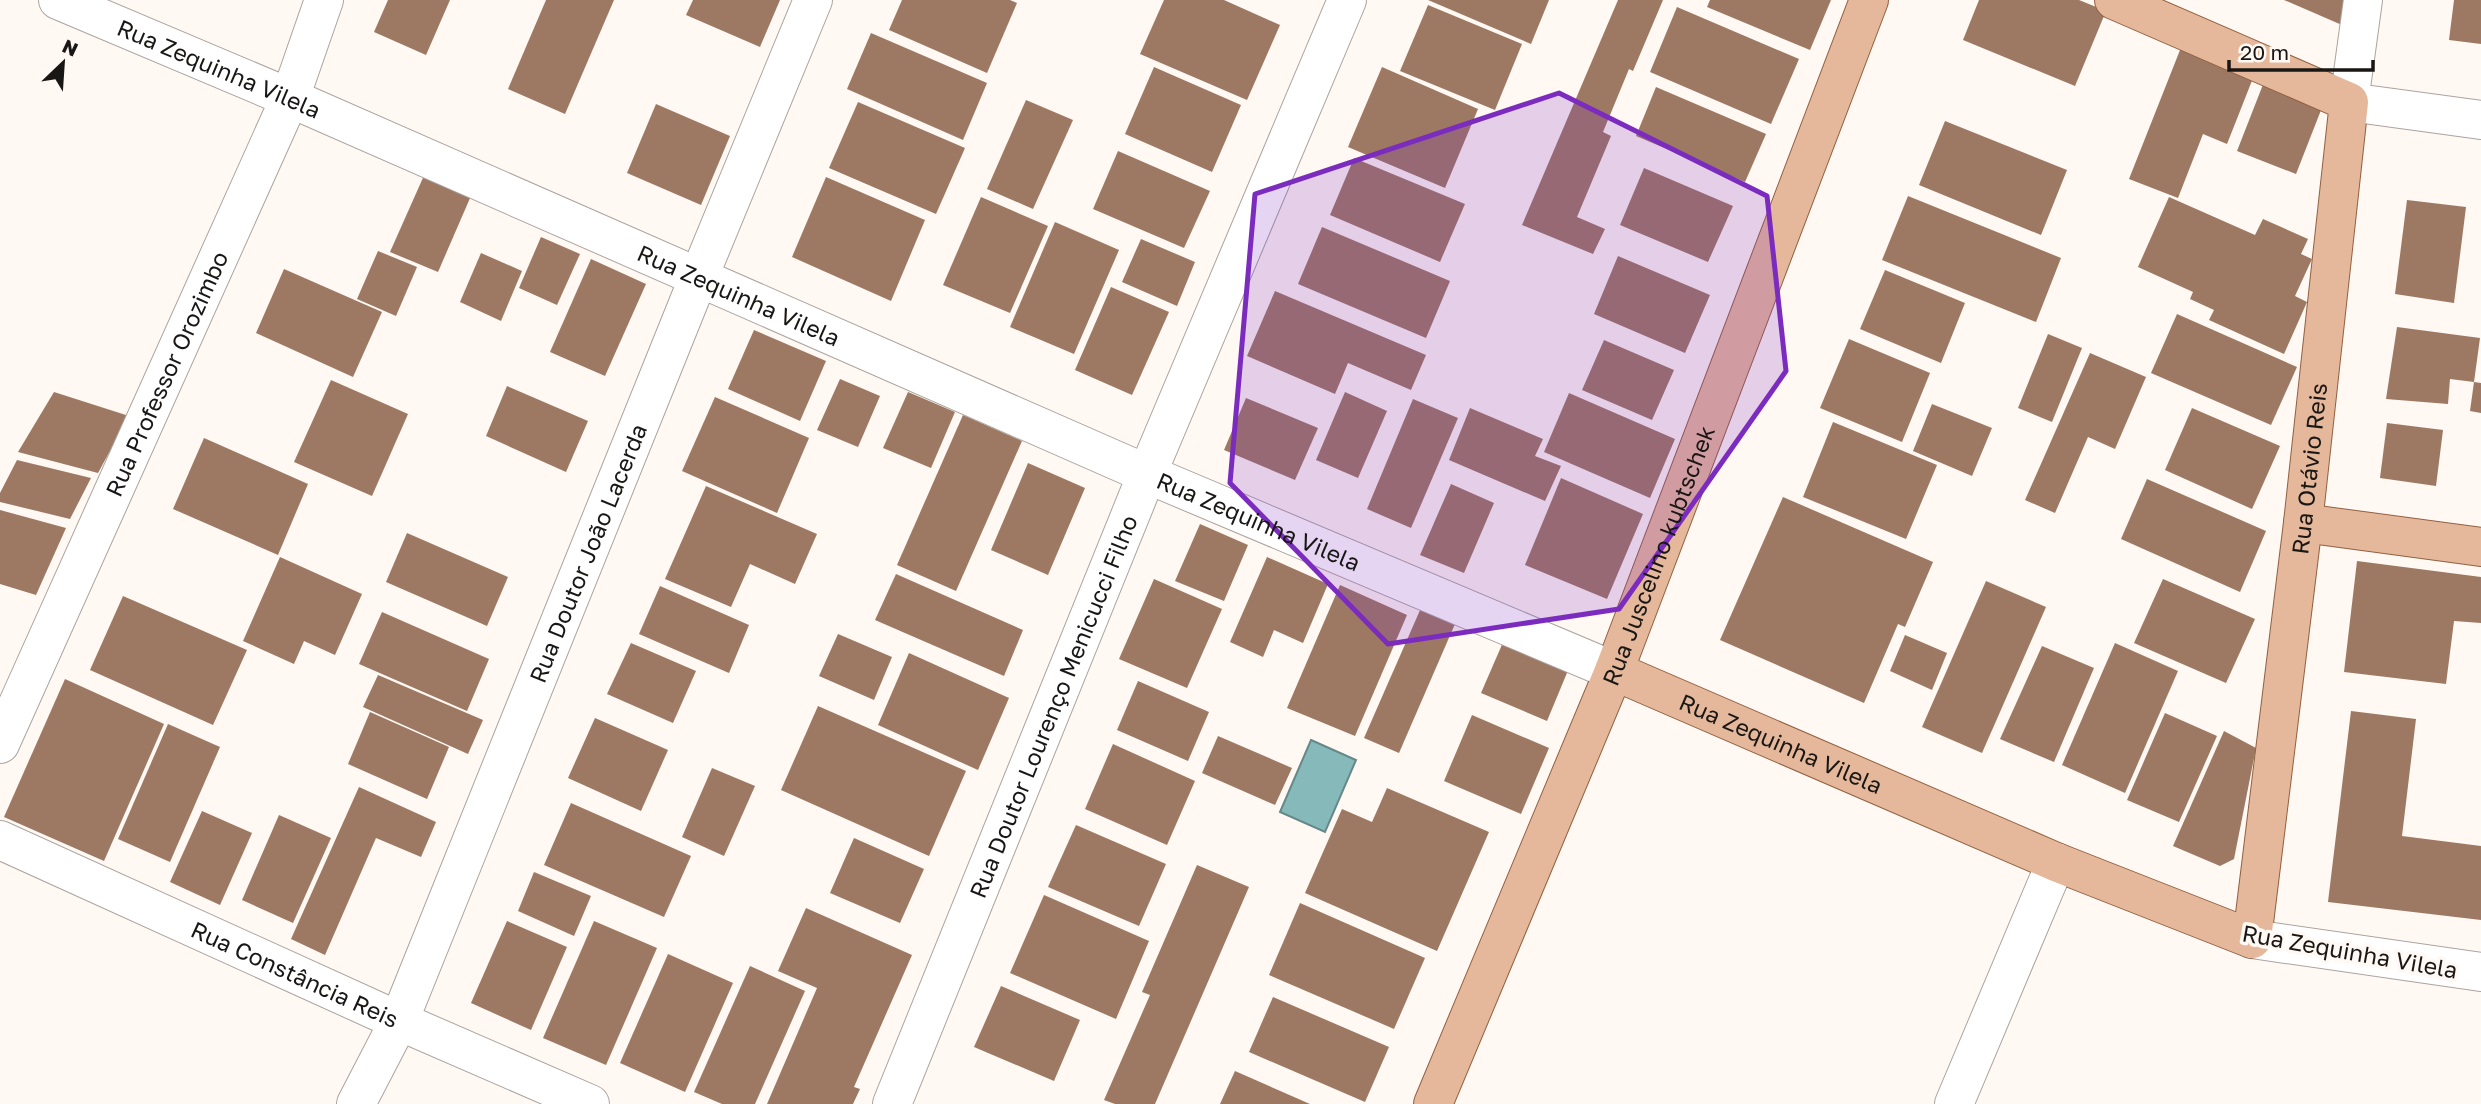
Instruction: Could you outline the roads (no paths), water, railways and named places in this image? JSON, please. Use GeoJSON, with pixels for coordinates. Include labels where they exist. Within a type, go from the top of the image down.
{"type":"FeatureCollection","features":[{"type":"Feature","properties":{"kind":"main road","name":"Rua Juscelino kubtschek"},"geometry":{"type":"LineString","coordinates":[[1433,1104],[1614,671],[1869,0]]}},
{"type":"Feature","properties":{"kind":"main road"},"geometry":{"type":"LineString","coordinates":[[2114,0],[2349,102]]}},
{"type":"Feature","properties":{"kind":"main road","name":"Rua Otávio Reis"},"geometry":{"type":"LineString","coordinates":[[2252,939],[2349,102]]}},
{"type":"Feature","properties":{"kind":"main road"},"geometry":{"type":"LineString","coordinates":[[2302,523],[2481,547]]}},
{"type":"Feature","properties":{"kind":"main road","name":"Rua Zequinha Vilela"},"geometry":{"type":"LineString","coordinates":[[1614,671],[2056,862],[2252,939]]}},
{"type":"Feature","properties":{"kind":"street","name":"Rua Zequinha Vilela"},"geometry":{"type":"LineString","coordinates":[[58,0],[290,98],[1147,474],[1614,671]]}},
{"type":"Feature","properties":{"kind":"street","name":"Rua Professor Orozimbo"},"geometry":{"type":"LineString","coordinates":[[0,744],[290,98],[324,0]]}},
{"type":"Feature","properties":{"kind":"street","name":"Rua Doutor João Lacerda"},"geometry":{"type":"LineString","coordinates":[[356,1104],[399,1021],[813,0]]}},
{"type":"Feature","properties":{"kind":"street","name":"Rua Doutor Lourenço Menicucci Filho"},"geometry":{"type":"LineString","coordinates":[[892,1104],[1147,474],[1347,0]]}},
{"type":"Feature","properties":{"kind":"street","name":"Rua Otávio Reis"},"geometry":{"type":"LineString","coordinates":[[2349,102],[2363,0]]}},
{"type":"Feature","properties":{"kind":"street"},"geometry":{"type":"LineString","coordinates":[[2349,102],[2481,120]]}},
{"type":"Feature","properties":{"kind":"street","name":"Rua Constância Reis"},"geometry":{"type":"LineString","coordinates":[[0,840],[399,1021],[590,1104]]}},
{"type":"Feature","properties":{"kind":"street"},"geometry":{"type":"LineString","coordinates":[[1954,1104],[2056,862]]}},
{"type":"Feature","properties":{"kind":"street","name":"Rua Zequinha Vilela"},"geometry":{"type":"LineString","coordinates":[[2252,939],[2481,972]]}},
{"type":"Feature","properties":{"kind":"water"},"geometry":{"type":"Polygon","coordinates":[[[1311,740],[1356,760],[1325,832],[1280,812],[1311,740]]]}}]}
